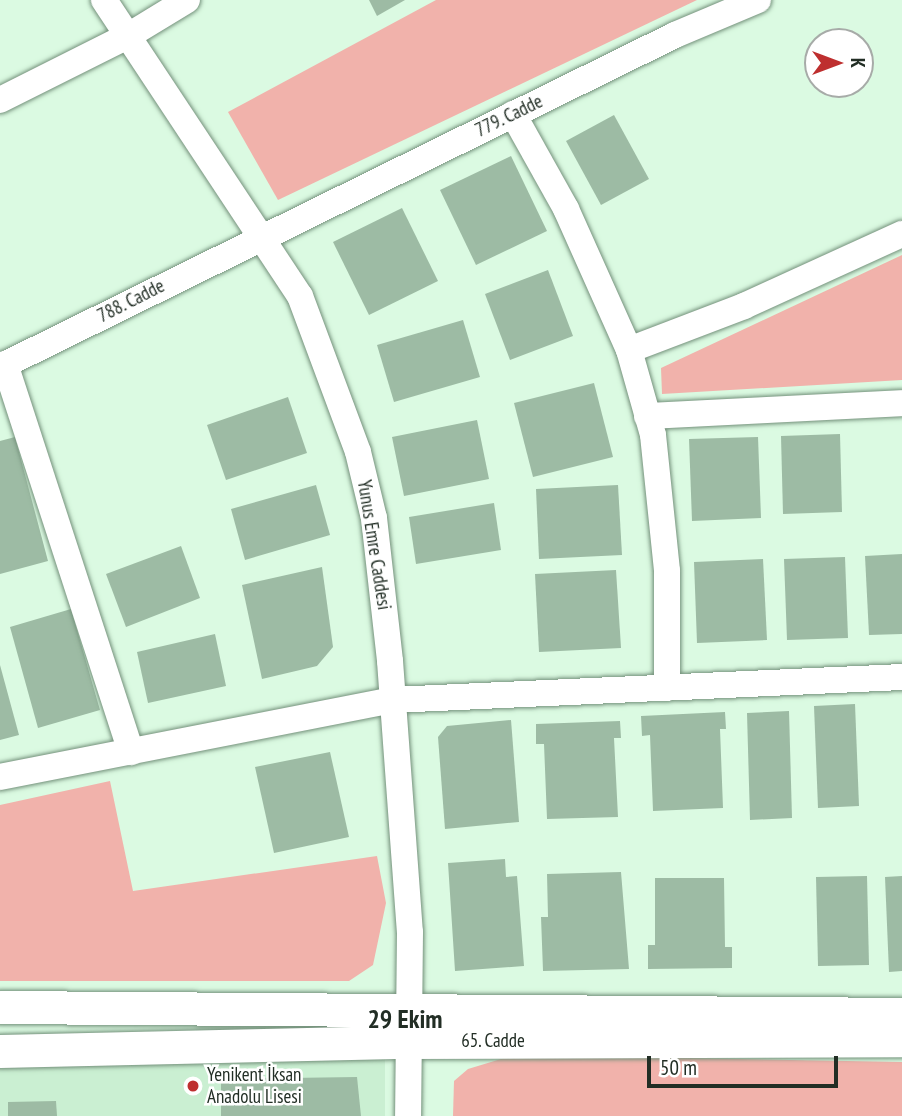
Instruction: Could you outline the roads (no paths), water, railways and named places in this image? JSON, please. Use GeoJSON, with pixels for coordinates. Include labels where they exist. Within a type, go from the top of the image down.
{"type":"FeatureCollection","features":[{"type":"Feature","properties":{"kind":"main road","name":"65. Cadde"},"geometry":{"type":"LineString","coordinates":[[0,1007],[405,1007],[902,1014]]}},
{"type":"Feature","properties":{"kind":"main road","name":"65. Cadde"},"geometry":{"type":"LineString","coordinates":[[0,1051],[406,1042],[902,1040]]}},
{"type":"Feature","properties":{"kind":"street","name":"Yunus Emre Caddesi"},"geometry":{"type":"LineString","coordinates":[[104,0],[300,296],[358,452],[374,518],[392,700],[410,932],[405,1007],[408,1116]]}},
{"type":"Feature","properties":{"kind":"street"},"geometry":{"type":"LineString","coordinates":[[0,100],[128,36],[187,0]]}},
{"type":"Feature","properties":{"kind":"street","name":"779. Cadde"},"geometry":{"type":"LineString","coordinates":[[261,236],[513,114],[758,0]]}},
{"type":"Feature","properties":{"kind":"street"},"geometry":{"type":"LineString","coordinates":[[513,114],[566,209],[629,350],[648,416],[667,571],[667,688]]}},
{"type":"Feature","properties":{"kind":"street"},"geometry":{"type":"LineString","coordinates":[[629,350],[744,306],[902,234]]}},
{"type":"Feature","properties":{"kind":"street","name":"788. Cadde"},"geometry":{"type":"LineString","coordinates":[[3,366],[261,236]]}},
{"type":"Feature","properties":{"kind":"street"},"geometry":{"type":"LineString","coordinates":[[3,366],[131,752]]}},
{"type":"Feature","properties":{"kind":"street"},"geometry":{"type":"LineString","coordinates":[[648,416],[902,403]]}},
{"type":"Feature","properties":{"kind":"street"},"geometry":{"type":"LineString","coordinates":[[0,777],[392,700],[902,677]]}},
{"type":"Feature","properties":{"kind":"place","name":"Yenikent İksan Anadolu Lisesi"},"geometry":{"type":"Point","coordinates":[193,1086]}},
{"type":"Feature","properties":{"kind":"district","name":"29 Ekim"},"geometry":{"type":"Point","coordinates":[405,1019]}}]}
